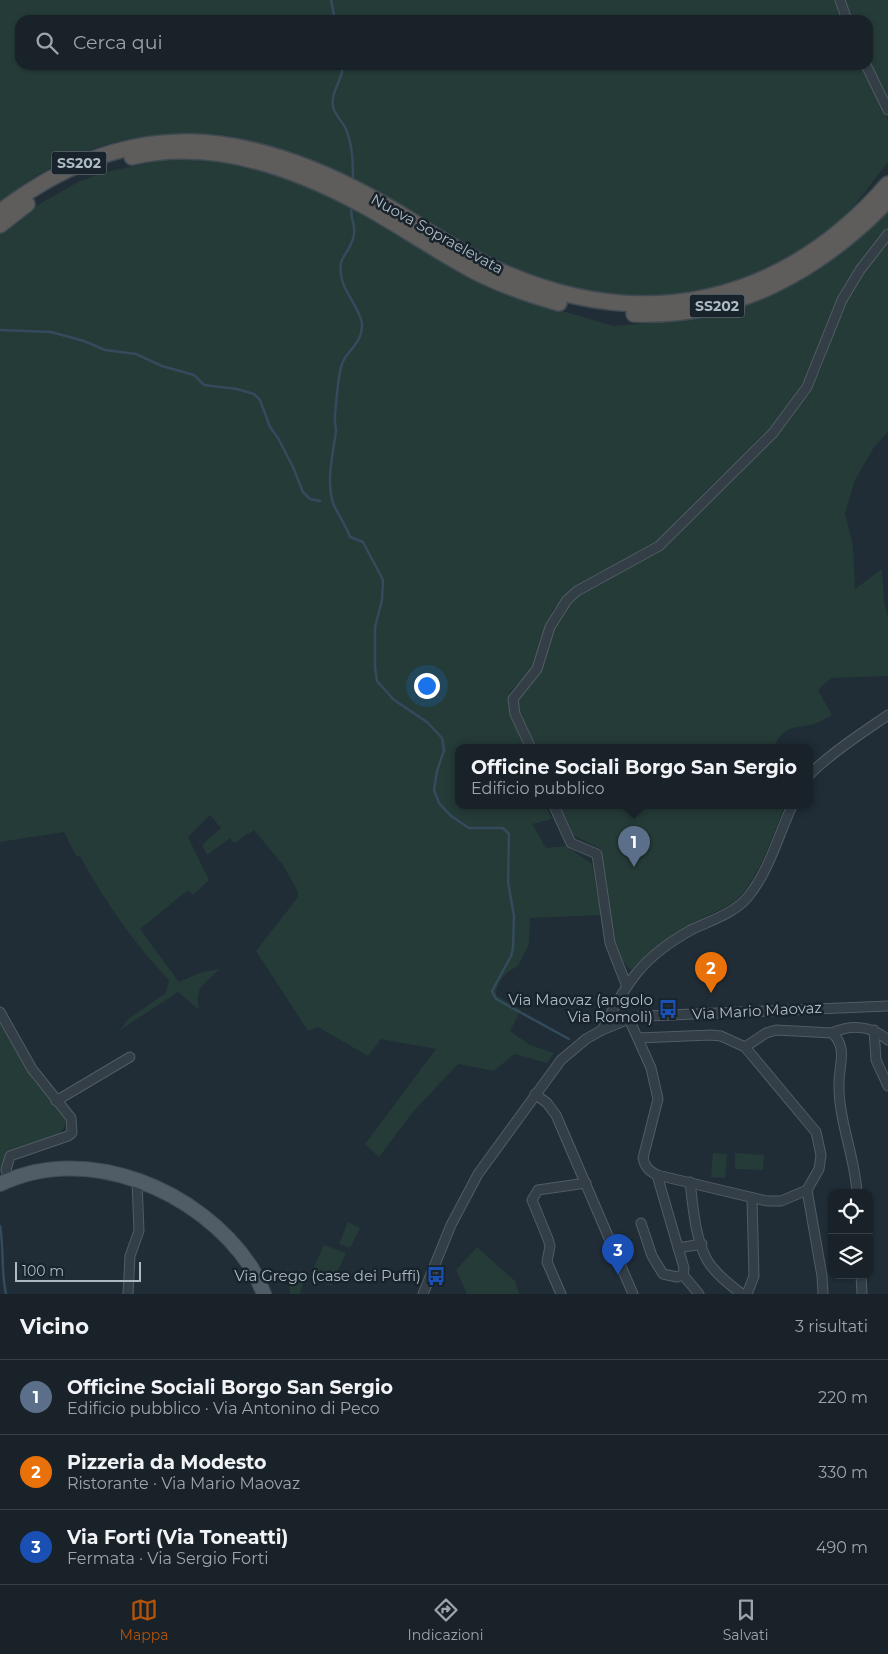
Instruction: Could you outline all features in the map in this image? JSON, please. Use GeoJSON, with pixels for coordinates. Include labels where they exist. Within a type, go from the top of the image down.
{"type":"FeatureCollection","features":[{"type":"Feature","properties":{"kind":"highway","name":"Nuova Sopraelevata"},"geometry":{"type":"LineString","coordinates":[[1,220],[44,181],[89,159],[140,145],[221,154],[270,164],[294,173],[357,202],[451,259],[518,284],[565,305],[618,313],[666,313],[716,306],[764,290],[807,268],[846,240],[888,200]]}},
{"type":"Feature","properties":{"kind":"highway","name":"Nuova Sopraelevata"},"geometry":{"type":"LineString","coordinates":[[518,284],[567,295],[619,303],[666,303],[714,296],[761,280],[801,260],[839,233],[888,184]]}},
{"type":"Feature","properties":{"kind":"main road"},"geometry":{"type":"LineString","coordinates":[[5,1182],[54,1170],[76,1170],[104,1172],[137,1180],[169,1192],[206,1218],[233,1244],[251,1268],[264,1294]]}},
{"type":"Feature","properties":{"kind":"street"},"geometry":{"type":"LineString","coordinates":[[840,0],[845,15]]}},
{"type":"Feature","properties":{"kind":"street"},"geometry":{"type":"LineString","coordinates":[[868,70],[888,110]]}},
{"type":"Feature","properties":{"kind":"street"},"geometry":{"type":"LineString","coordinates":[[529,744],[515,714],[513,699],[537,669],[550,627],[567,600],[577,591],[659,546],[773,433],[807,387],[842,300],[860,270],[888,234]]}},
{"type":"Feature","properties":{"kind":"street"},"geometry":{"type":"LineString","coordinates":[[813,770],[831,753],[866,732],[888,715]]}},
{"type":"Feature","properties":{"kind":"street"},"geometry":{"type":"LineString","coordinates":[[555,809],[571,843],[597,854],[610,942],[626,984]]}},
{"type":"Feature","properties":{"kind":"street"},"geometry":{"type":"LineString","coordinates":[[602,1030],[626,984],[651,957],[670,942],[738,906],[747,898],[765,868],[791,809]]}},
{"type":"Feature","properties":{"kind":"street","name":"Via Mario Maovaz"},"geometry":{"type":"LineString","coordinates":[[423,1294],[469,1190],[489,1157],[560,1060],[586,1039],[629,1019],[646,1016],[888,1006]]}},
{"type":"Feature","properties":{"kind":"street"},"geometry":{"type":"LineString","coordinates":[[0,1012],[18,1048],[56,1101],[71,1118],[72,1133],[58,1140],[10,1156],[5,1182]]}},
{"type":"Feature","properties":{"kind":"street"},"geometry":{"type":"LineString","coordinates":[[629,1019],[656,1084],[658,1099],[643,1158],[644,1165],[657,1175],[752,1199],[781,1201],[807,1190],[819,1169],[821,1155],[816,1132],[745,1047],[721,1036],[711,1035],[638,1038]]}},
{"type":"Feature","properties":{"kind":"street"},"geometry":{"type":"LineString","coordinates":[[745,1047],[766,1033],[776,1030],[832,1033],[840,1029],[860,1027],[874,1030],[888,1040]]}},
{"type":"Feature","properties":{"kind":"street"},"geometry":{"type":"LineString","coordinates":[[874,1030],[876,1060],[888,1086]]}},
{"type":"Feature","properties":{"kind":"street"},"geometry":{"type":"LineString","coordinates":[[832,1033],[841,1044],[839,1094],[856,1174],[857,1189]]}},
{"type":"Feature","properties":{"kind":"street"},"geometry":{"type":"LineString","coordinates":[[56,1101],[130,1057]]}},
{"type":"Feature","properties":{"kind":"street"},"geometry":{"type":"LineString","coordinates":[[535,1094],[547,1103],[556,1115],[633,1294]]}},
{"type":"Feature","properties":{"kind":"street"},"geometry":{"type":"LineString","coordinates":[[657,1175],[684,1268],[683,1275],[699,1294]]}},
{"type":"Feature","properties":{"kind":"street"},"geometry":{"type":"LineString","coordinates":[[128,1294],[130,1256],[139,1231],[137,1180]]}},
{"type":"Feature","properties":{"kind":"street"},"geometry":{"type":"LineString","coordinates":[[561,1294],[547,1262],[550,1246],[532,1200],[538,1190],[586,1182]]}},
{"type":"Feature","properties":{"kind":"street"},"geometry":{"type":"LineString","coordinates":[[690,1182],[692,1204],[706,1259],[713,1268],[742,1294]]}},
{"type":"Feature","properties":{"kind":"street"},"geometry":{"type":"LineString","coordinates":[[807,1190],[822,1276],[823,1294]]}},
{"type":"Feature","properties":{"kind":"street"},"geometry":{"type":"LineString","coordinates":[[747,1294],[754,1276],[752,1199]]}},
{"type":"Feature","properties":{"kind":"street"},"geometry":{"type":"LineString","coordinates":[[641,1223],[652,1256],[663,1274],[677,1277],[683,1275]]}},
{"type":"Feature","properties":{"kind":"street"},"geometry":{"type":"LineString","coordinates":[[678,1248],[702,1244]]}},
{"type":"Feature","properties":{"kind":"street"},"geometry":{"type":"LineString","coordinates":[[861,1279],[862,1294]]}},
{"type":"Feature","properties":{"kind":"green space"},"geometry":{"type":"Polygon","coordinates":[[[0,0],[834,0],[840,15],[15,15],[15,70],[863,70],[888,120],[888,162],[855,205],[842,218],[805,247],[763,270],[719,287],[672,296],[612,298],[512,296],[613,326],[663,322],[694,316],[769,295],[799,282],[855,242],[888,209],[888,229],[840,296],[823,334],[810,373],[764,438],[715,482],[654,544],[568,593],[553,610],[531,669],[509,693],[510,710],[523,744],[455,744],[455,809],[547,809],[552,819],[532,824],[546,848],[566,846],[592,864],[601,915],[530,918],[529,944],[518,966],[506,974],[496,990],[496,995],[521,1010],[510,1031],[530,1045],[554,1053],[547,1063],[514,1054],[494,1071],[458,1064],[413,1112],[379,1157],[365,1144],[436,1049],[381,1039],[368,1056],[318,1027],[308,1031],[256,951],[298,897],[298,892],[283,865],[254,830],[234,843],[230,838],[207,855],[202,845],[221,828],[210,815],[188,837],[209,880],[193,895],[188,890],[140,929],[179,982],[199,973],[220,969],[205,982],[199,991],[199,1010],[178,992],[120,1030],[128,1019],[166,993],[169,980],[120,921],[80,856],[76,856],[64,832],[0,842],[0,218],[29,210],[78,182],[105,172],[169,159],[170,135],[124,140],[79,154],[37,176],[0,203],[0,0]]]}},
{"type":"Feature","properties":{"kind":"green space"},"geometry":{"type":"Polygon","coordinates":[[[844,0],[888,0],[888,98],[873,67],[873,15],[849,15],[844,0]]]}},
{"type":"Feature","properties":{"kind":"green space"},"geometry":{"type":"Polygon","coordinates":[[[888,240],[888,432],[874,447],[855,480],[845,513],[853,546],[855,589],[882,569],[884,600],[888,619],[888,676],[831,678],[818,690],[832,715],[814,724],[795,727],[785,731],[776,744],[533,744],[519,713],[518,698],[537,675],[544,660],[552,632],[564,611],[578,596],[657,552],[779,432],[806,396],[820,371],[844,305],[864,272],[888,240]]]}},
{"type":"Feature","properties":{"kind":"green space"},"geometry":{"type":"Polygon","coordinates":[[[561,809],[784,809],[761,864],[741,895],[726,907],[698,920],[672,937],[631,970],[621,958],[609,929],[604,897],[601,849],[574,836],[561,809]]]}},
{"type":"Feature","properties":{"kind":"green space"},"geometry":{"type":"Polygon","coordinates":[[[0,1023],[33,1080],[66,1120],[64,1128],[58,1135],[9,1153],[0,1171],[0,1023]]]}},
{"type":"Feature","properties":{"kind":"green space"},"geometry":{"type":"Polygon","coordinates":[[[713,1153],[727,1154],[725,1178],[711,1177],[713,1153]]]}},
{"type":"Feature","properties":{"kind":"green space"},"geometry":{"type":"Polygon","coordinates":[[[735,1153],[764,1155],[763,1170],[735,1169],[735,1153]]]}},
{"type":"Feature","properties":{"kind":"green space"},"geometry":{"type":"Polygon","coordinates":[[[348,1222],[360,1228],[350,1248],[339,1244],[348,1222]]]}},
{"type":"Feature","properties":{"kind":"green space"},"geometry":{"type":"Polygon","coordinates":[[[324,1245],[346,1253],[331,1286],[309,1277],[324,1245]]]}},
{"type":"Feature","properties":{"kind":"green space"},"geometry":{"type":"Polygon","coordinates":[[[477,1247],[515,1281],[519,1294],[467,1294],[456,1270],[477,1247]]]}},
{"type":"Feature","properties":{"kind":"green space"},"geometry":{"type":"Polygon","coordinates":[[[299,1270],[304,1279],[300,1294],[290,1294],[289,1281],[299,1270]]]}},
{"type":"Feature","properties":{"kind":"waterway"},"geometry":{"type":"LineString","coordinates":[[331,0],[334,15]]}},
{"type":"Feature","properties":{"kind":"waterway"},"geometry":{"type":"LineString","coordinates":[[342,70],[333,96],[333,107],[345,127],[350,140],[353,182]]}},
{"type":"Feature","properties":{"kind":"waterway"},"geometry":{"type":"LineString","coordinates":[[352,205],[351,215],[354,234],[350,247],[340,266],[343,283],[360,315],[362,324],[360,337],[342,364],[339,375],[335,418],[336,431],[330,485],[333,503],[350,537],[363,542],[383,580],[382,600],[375,627],[375,668],[377,681],[394,700],[427,722],[442,738],[444,750],[437,771],[434,790],[439,803],[451,816],[469,828],[503,828],[509,834],[508,882],[514,916],[513,948],[511,956],[492,991],[496,999],[569,1039]]}},
{"type":"Feature","properties":{"kind":"waterway"},"geometry":{"type":"LineString","coordinates":[[0,330],[51,332],[84,341],[105,350],[136,354],[162,366],[194,375],[204,385],[237,389],[254,394],[260,400],[270,427],[293,467],[303,492],[310,499],[320,501]]}},
{"type":"Feature","properties":{"kind":"waterway"},"geometry":{"type":"LineString","coordinates":[[0,1226],[6,1294]]}},
{"type":"Feature","properties":{"kind":"place","name":"Officine Sociali Borgo San Sergio"},"geometry":{"type":"Point","coordinates":[634,867]}},
{"type":"Feature","properties":{"kind":"place","name":"Pizzeria da Modesto"},"geometry":{"type":"Point","coordinates":[711,993]}},
{"type":"Feature","properties":{"kind":"place","name":"Via Maovaz (angolo Via Romoli)"},"geometry":{"type":"Point","coordinates":[668,1009]}},
{"type":"Feature","properties":{"kind":"place","name":"Via Forti (Via Toneatti)"},"geometry":{"type":"Point","coordinates":[618,1275]}},
{"type":"Feature","properties":{"kind":"place","name":"Via Grego (case dei Puffi)"},"geometry":{"type":"Point","coordinates":[436,1276]}}]}
